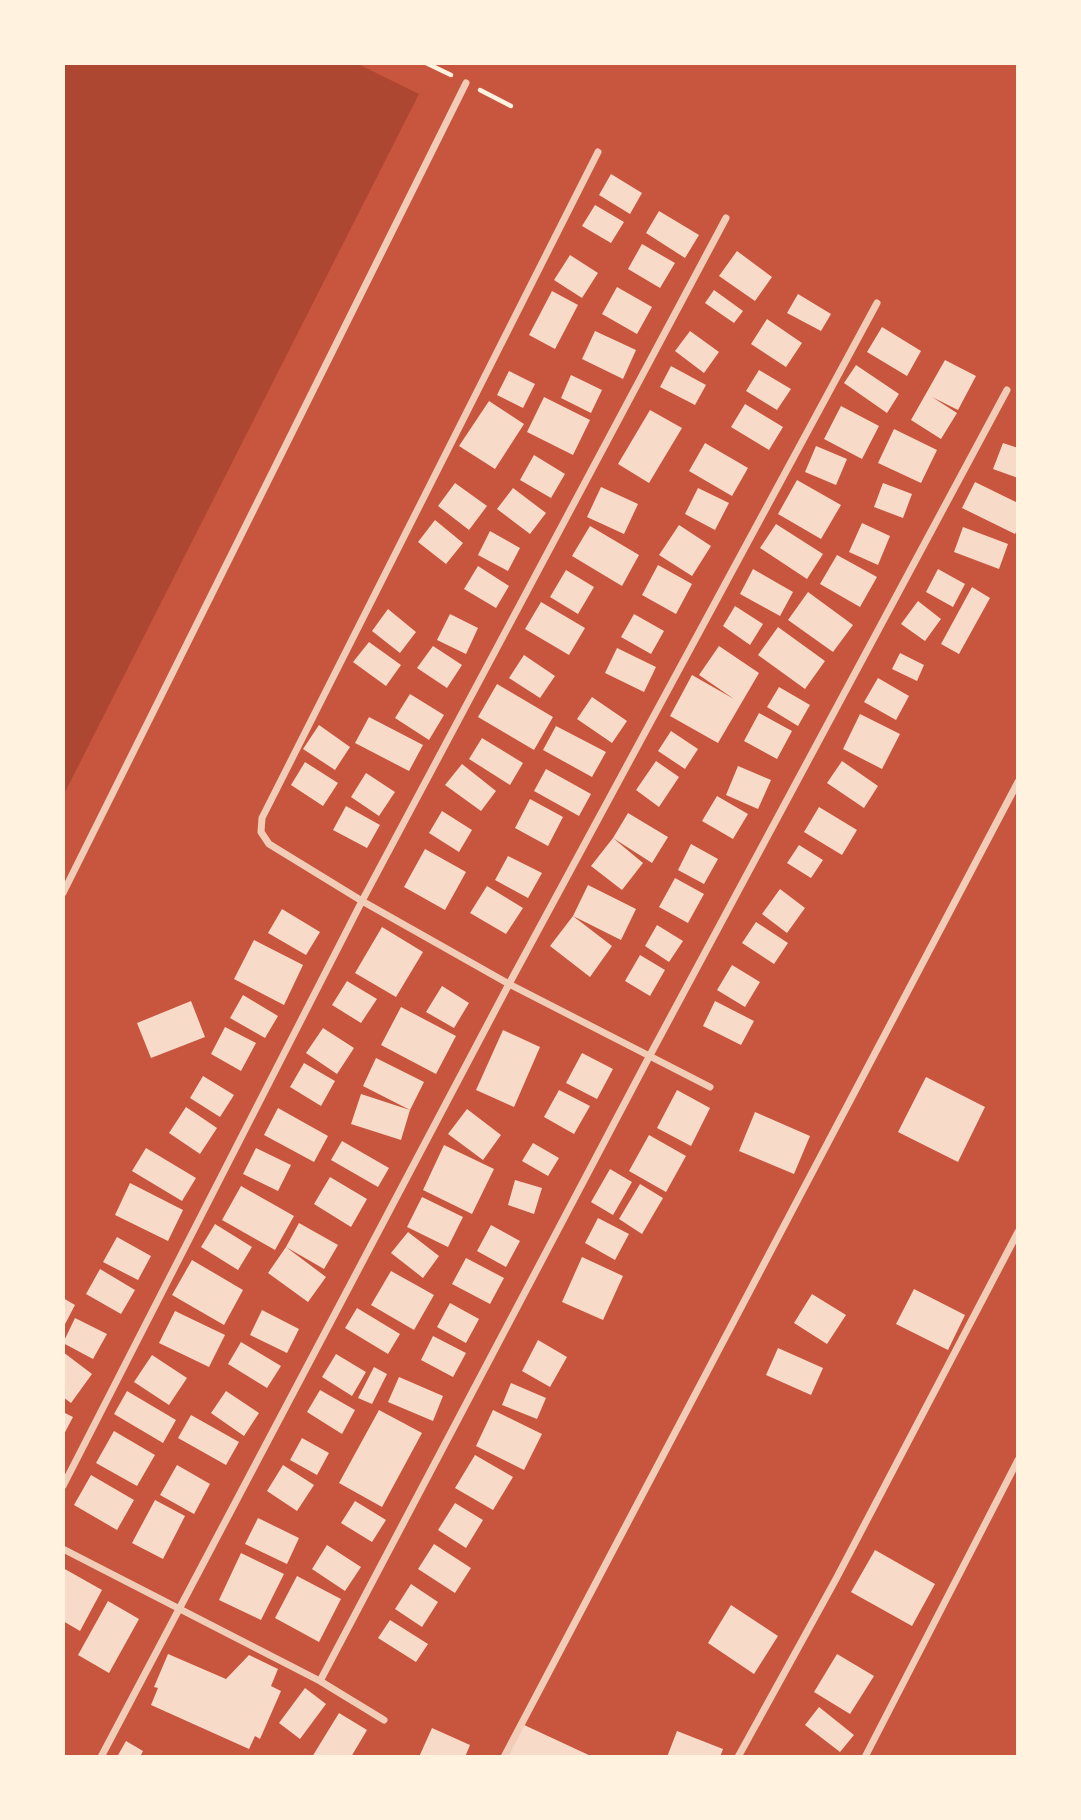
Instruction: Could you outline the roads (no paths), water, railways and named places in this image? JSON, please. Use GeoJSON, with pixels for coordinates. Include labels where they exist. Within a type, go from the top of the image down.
{"type":"FeatureCollection","features":[{"type":"Feature","properties":{"kind":"street"},"geometry":{"type":"LineString","coordinates":[[63,893],[466,83]]}},
{"type":"Feature","properties":{"kind":"street"},"geometry":{"type":"LineString","coordinates":[[598,152],[262,818],[261,832],[269,844],[362,901],[509,984],[710,1087]]}},
{"type":"Feature","properties":{"kind":"street"},"geometry":{"type":"LineString","coordinates":[[63,1486],[362,901],[726,218]]}},
{"type":"Feature","properties":{"kind":"street"},"geometry":{"type":"LineString","coordinates":[[101,1757],[509,984],[877,303]]}},
{"type":"Feature","properties":{"kind":"street"},"geometry":{"type":"LineString","coordinates":[[320,1681],[649,1057],[1007,390]]}},
{"type":"Feature","properties":{"kind":"street"},"geometry":{"type":"LineString","coordinates":[[504,1757],[1018,782]]}},
{"type":"Feature","properties":{"kind":"street"},"geometry":{"type":"LineString","coordinates":[[738,1757],[836,1579],[1018,1232]]}},
{"type":"Feature","properties":{"kind":"street"},"geometry":{"type":"LineString","coordinates":[[865,1757],[1018,1460]]}},
{"type":"Feature","properties":{"kind":"street"},"geometry":{"type":"LineString","coordinates":[[63,1549],[320,1681],[384,1720]]}}]}
